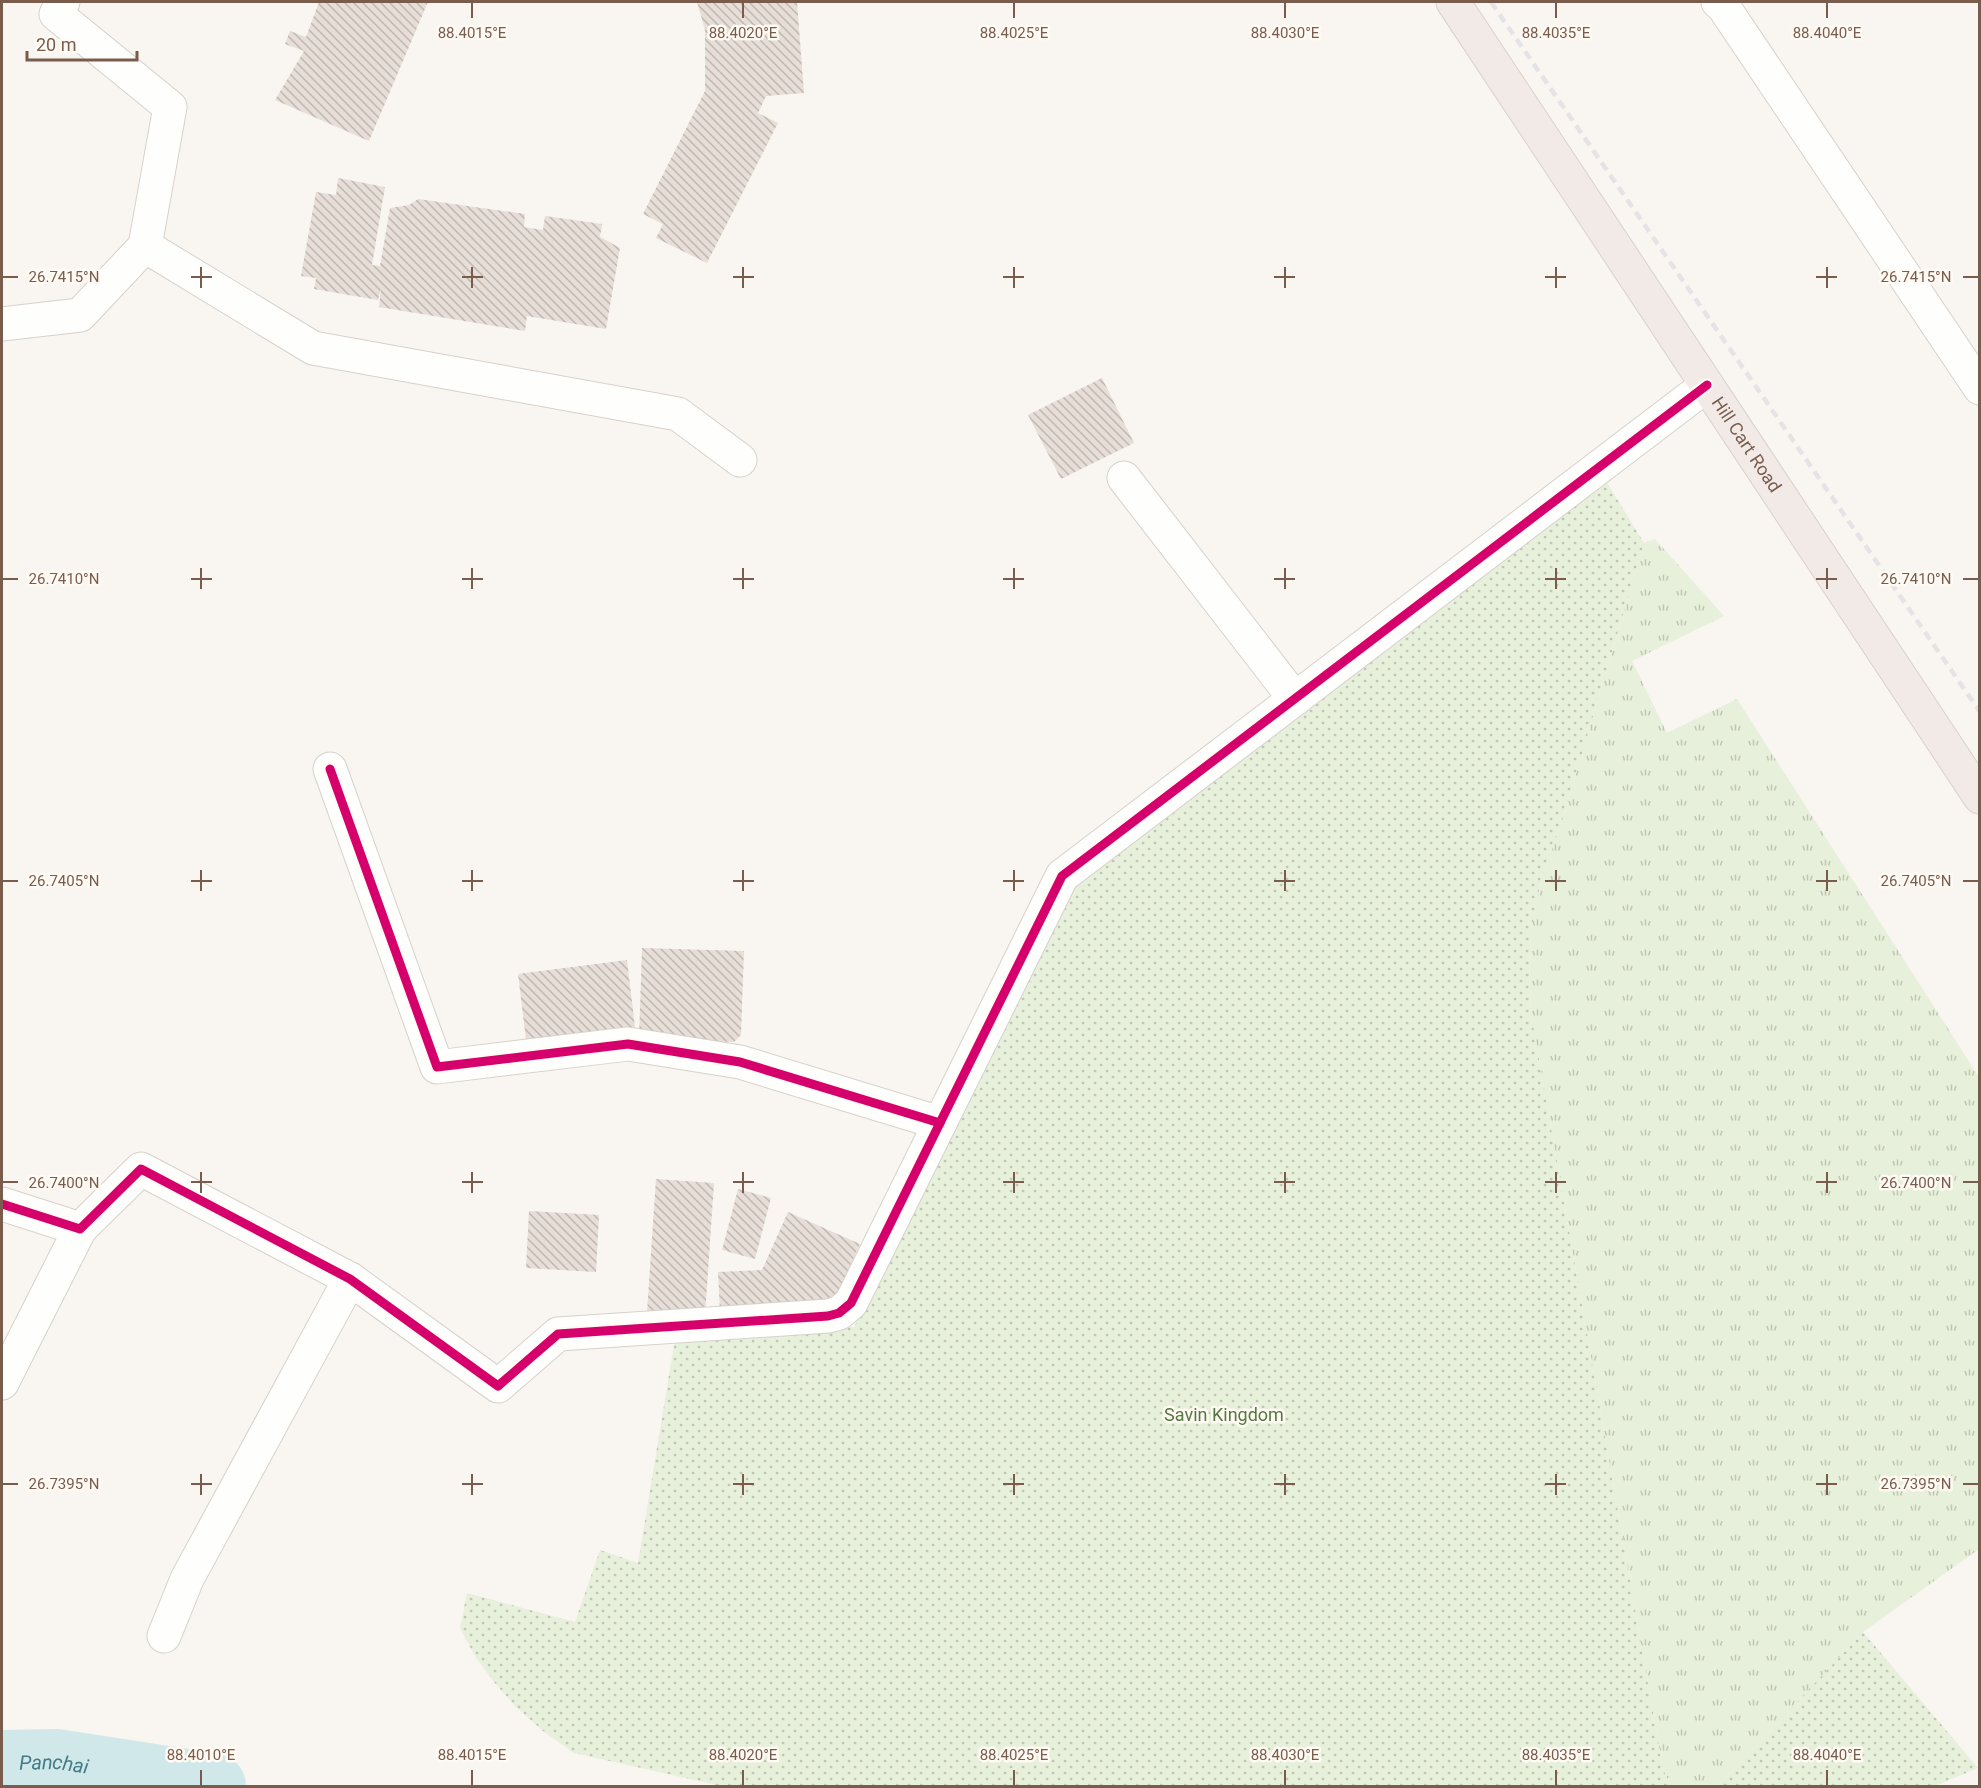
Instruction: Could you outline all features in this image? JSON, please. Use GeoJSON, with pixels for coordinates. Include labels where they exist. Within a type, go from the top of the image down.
{"type":"FeatureCollection","features":[{"type":"Feature","properties":{"kind":"highway","name":"Hill Cart Road"},"geometry":{"type":"LineString","coordinates":[[1453,2],[1980,796]]}},
{"type":"Feature","properties":{"kind":"street"},"geometry":{"type":"LineString","coordinates":[[2,324],[80,315],[145,246],[170,107],[56,14],[63,2]]}},
{"type":"Feature","properties":{"kind":"street"},"geometry":{"type":"LineString","coordinates":[[1718,2],[1730,15],[1980,388]]}},
{"type":"Feature","properties":{"kind":"street"},"geometry":{"type":"LineString","coordinates":[[145,246],[313,348],[678,414],[740,460]]}},
{"type":"Feature","properties":{"kind":"street"},"geometry":{"type":"LineString","coordinates":[[2,1383],[80,1229],[141,1169],[350,1279],[498,1386],[558,1334],[828,1316],[839,1313],[851,1303],[1062,876],[1707,385]]}},
{"type":"Feature","properties":{"kind":"street"},"geometry":{"type":"LineString","coordinates":[[1124,478],[1294,699]]}},
{"type":"Feature","properties":{"kind":"street"},"geometry":{"type":"LineString","coordinates":[[330,769],[437,1067],[628,1044],[740,1062],[940,1123]]}},
{"type":"Feature","properties":{"kind":"street"},"geometry":{"type":"LineString","coordinates":[[2,1204],[80,1229]]}},
{"type":"Feature","properties":{"kind":"street"},"geometry":{"type":"LineString","coordinates":[[164,1636],[187,1579],[350,1279]]}},
{"type":"Feature","properties":{"kind":"green space","name":"Savin Kingdom"},"geometry":{"type":"Polygon","coordinates":[[[1606,481],[1644,543],[1560,828],[1543,874],[1531,941],[1531,1013],[1662,1764],[1666,1777],[1674,1786],[721,1786],[574,1753],[543,1731],[515,1706],[475,1656],[460,1628],[467,1593],[575,1622],[600,1550],[638,1563],[674,1345],[690,1333],[854,1327],[1064,887],[1606,481]]]}},
{"type":"Feature","properties":{"kind":"green space"},"geometry":{"type":"Polygon","coordinates":[[[1655,539],[1724,616],[1632,661],[1667,733],[1737,699],[1979,1077],[1979,1549],[1863,1632],[1718,1786],[1674,1786],[1666,1777],[1662,1764],[1531,1013],[1531,941],[1543,874],[1560,828],[1644,543],[1655,539]]]}},
{"type":"Feature","properties":{"kind":"green space"},"geometry":{"type":"Polygon","coordinates":[[[1863,1632],[1978,1768],[1935,1786],[1718,1786],[1863,1632]]]}},
{"type":"Feature","properties":{"kind":"building"},"geometry":{"type":"Polygon","coordinates":[[[319,2],[428,2],[369,141],[275,100],[304,51],[285,44],[290,31],[306,37],[319,2]]]}},
{"type":"Feature","properties":{"kind":"building"},"geometry":{"type":"Polygon","coordinates":[[[697,2],[797,2],[804,93],[766,96],[758,113],[778,123],[707,263],[656,238],[663,224],[643,214],[705,91],[705,30],[697,2]]]}},
{"type":"Feature","properties":{"kind":"building"},"geometry":{"type":"Polygon","coordinates":[[[338,178],[385,187],[372,265],[380,266],[390,208],[409,205],[418,199],[525,214],[524,227],[543,230],[545,216],[602,224],[600,237],[620,248],[606,329],[527,316],[525,331],[379,307],[381,288],[378,300],[314,289],[316,278],[301,276],[316,192],[336,195],[338,178]]]}},
{"type":"Feature","properties":{"kind":"building"},"geometry":{"type":"Polygon","coordinates":[[[1102,378],[1134,443],[1061,479],[1028,415],[1102,378]]]}},
{"type":"Feature","properties":{"kind":"building"},"geometry":{"type":"Polygon","coordinates":[[[642,948],[744,951],[741,1035],[734,1042],[639,1039],[642,948]]]}},
{"type":"Feature","properties":{"kind":"building"},"geometry":{"type":"Polygon","coordinates":[[[627,960],[635,1027],[526,1040],[518,974],[627,960]]]}},
{"type":"Feature","properties":{"kind":"building"},"geometry":{"type":"Polygon","coordinates":[[[656,1179],[714,1183],[705,1316],[647,1312],[656,1179]]]}},
{"type":"Feature","properties":{"kind":"building"},"geometry":{"type":"Polygon","coordinates":[[[738,1189],[771,1198],[755,1259],[722,1250],[738,1189]]]}},
{"type":"Feature","properties":{"kind":"building"},"geometry":{"type":"Polygon","coordinates":[[[529,1211],[599,1215],[596,1272],[526,1268],[529,1211]]]}},
{"type":"Feature","properties":{"kind":"building"},"geometry":{"type":"Polygon","coordinates":[[[788,1212],[860,1244],[832,1305],[720,1312],[718,1272],[762,1270],[788,1212]]]}},
{"type":"Feature","properties":{"kind":"waterway","name":"Panchai"},"geometry":{"type":"LineString","coordinates":[[2,1763],[57,1762],[213,1786]]}},
{"type":"Feature","properties":{"kind":"railway"},"geometry":{"type":"LineString","coordinates":[[1491,2],[1980,712]]}},
{"type":"Feature","properties":{"kind":"cycle path"},"geometry":{"type":"LineString","coordinates":[[2,1204],[80,1229],[141,1169],[350,1279],[498,1386],[558,1334],[828,1316],[839,1313],[851,1303],[1062,876],[1707,385]]}},
{"type":"Feature","properties":{"kind":"cycle path"},"geometry":{"type":"LineString","coordinates":[[330,769],[437,1067],[628,1044],[740,1062],[940,1123]]}}]}
